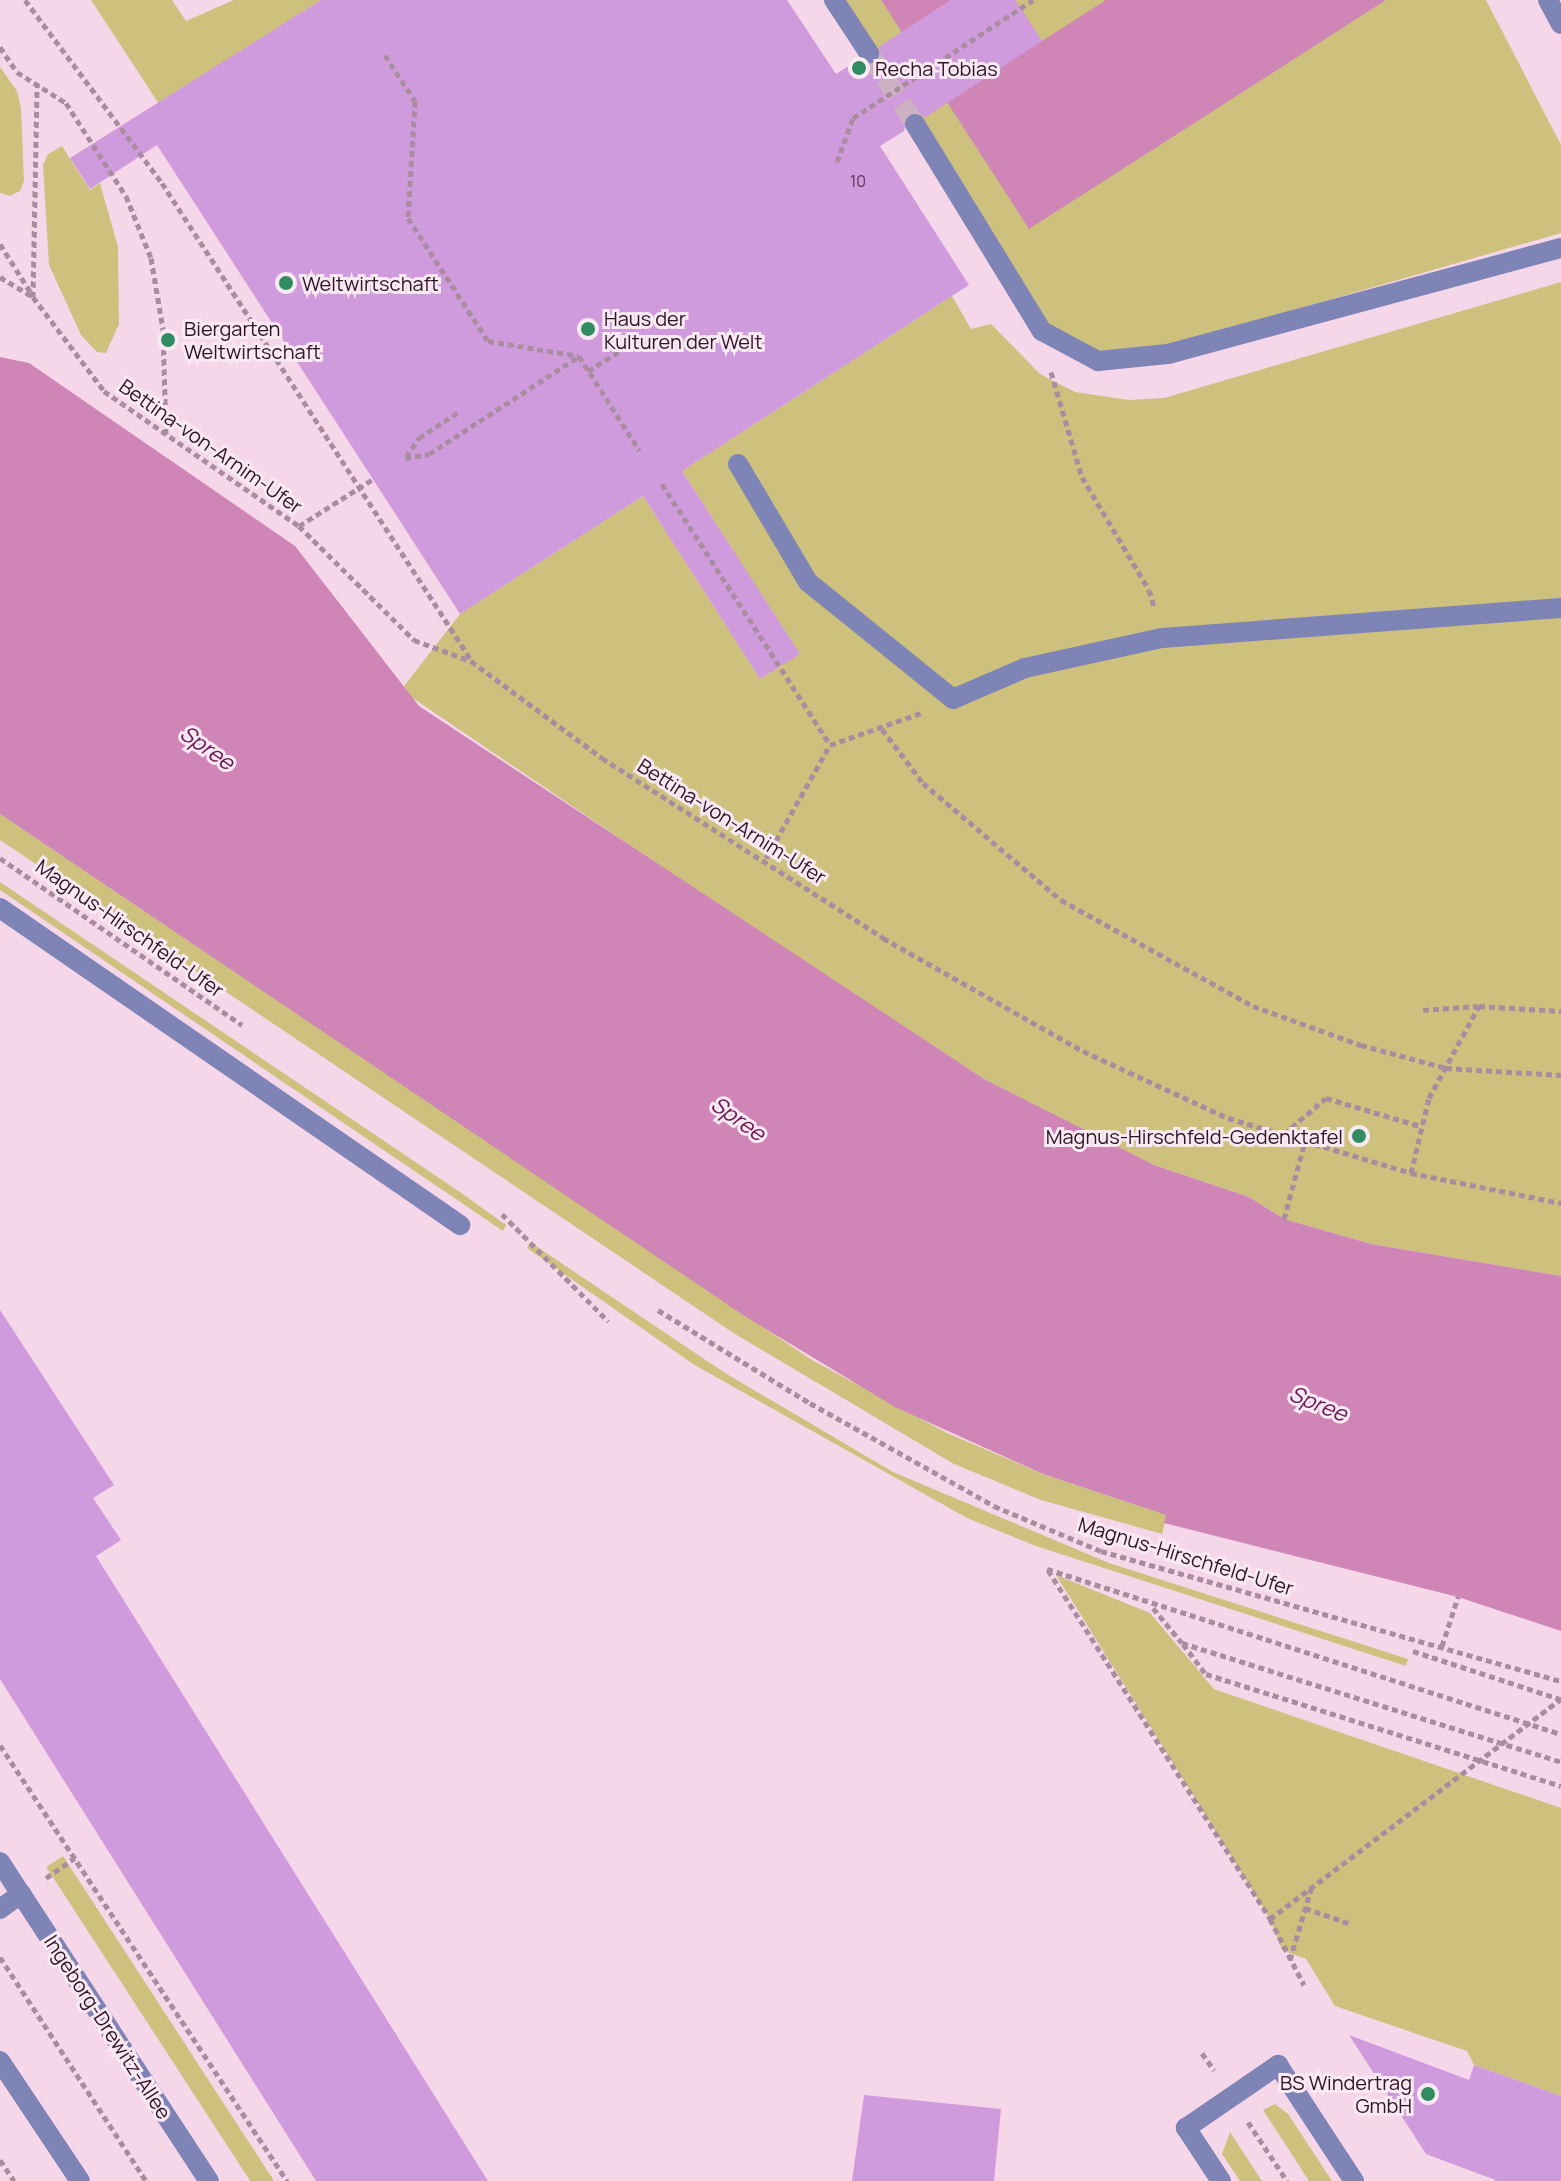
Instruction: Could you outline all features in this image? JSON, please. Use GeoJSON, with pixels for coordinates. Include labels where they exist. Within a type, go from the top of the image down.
{"type":"FeatureCollection","features":[{"type":"Feature","properties":{"kind":"street"},"geometry":{"type":"LineString","coordinates":[[834,0],[869,53]]}},
{"type":"Feature","properties":{"kind":"street"},"geometry":{"type":"LineString","coordinates":[[1548,0],[1561,24]]}},
{"type":"Feature","properties":{"kind":"street"},"geometry":{"type":"LineString","coordinates":[[915,124],[1042,331],[1098,361],[1168,354],[1561,248]]}},
{"type":"Feature","properties":{"kind":"street"},"geometry":{"type":"LineString","coordinates":[[738,464],[808,582],[953,699],[1025,668],[1162,638],[1561,608]]}},
{"type":"Feature","properties":{"kind":"street"},"geometry":{"type":"LineString","coordinates":[[0,908],[460,1225]]}},
{"type":"Feature","properties":{"kind":"street","name":"Ingeborg-Drewitz-Allee"},"geometry":{"type":"LineString","coordinates":[[0,1862],[209,2181]]}},
{"type":"Feature","properties":{"kind":"street"},"geometry":{"type":"LineString","coordinates":[[0,1909],[21,1894]]}},
{"type":"Feature","properties":{"kind":"street"},"geometry":{"type":"LineString","coordinates":[[0,2061],[80,2181]]}},
{"type":"Feature","properties":{"kind":"street"},"geometry":{"type":"LineString","coordinates":[[1221,2181],[1186,2128],[1278,2065],[1354,2181]]}},
{"type":"Feature","properties":{"kind":"path"},"geometry":{"type":"LineString","coordinates":[[25,0],[162,183],[471,661]]}},
{"type":"Feature","properties":{"kind":"path"},"geometry":{"type":"LineString","coordinates":[[837,162],[853,118],[1033,0]]}},
{"type":"Feature","properties":{"kind":"path"},"geometry":{"type":"LineString","coordinates":[[0,47],[17,72],[66,103],[126,196],[151,258],[163,329],[166,434]]}},
{"type":"Feature","properties":{"kind":"path"},"geometry":{"type":"LineString","coordinates":[[385,55],[415,101],[408,218],[488,341],[579,356],[639,450]]}},
{"type":"Feature","properties":{"kind":"path"},"geometry":{"type":"LineString","coordinates":[[33,297],[37,85]]}},
{"type":"Feature","properties":{"kind":"path"},"geometry":{"type":"LineString","coordinates":[[0,244],[33,297]]}},
{"type":"Feature","properties":{"kind":"path","name":"Bettina-von-Arnim-Ufer"},"geometry":{"type":"LineString","coordinates":[[0,277],[33,297],[104,391],[299,526],[414,640],[471,661],[602,758],[766,858],[883,938],[1083,1051],[1228,1118],[1411,1173],[1561,1203]]}},
{"type":"Feature","properties":{"kind":"path"},"geometry":{"type":"LineString","coordinates":[[1042,331],[1066,436],[1102,516],[1149,590],[1162,638]]}},
{"type":"Feature","properties":{"kind":"path"},"geometry":{"type":"LineString","coordinates":[[588,371],[622,350]]}},
{"type":"Feature","properties":{"kind":"path"},"geometry":{"type":"LineString","coordinates":[[460,411],[419,438],[405,458],[429,454],[579,356]]}},
{"type":"Feature","properties":{"kind":"path"},"geometry":{"type":"LineString","coordinates":[[299,526],[373,479]]}},
{"type":"Feature","properties":{"kind":"path"},"geometry":{"type":"LineString","coordinates":[[662,484],[830,745]]}},
{"type":"Feature","properties":{"kind":"path"},"geometry":{"type":"LineString","coordinates":[[766,858],[830,745],[882,729],[953,699]]}},
{"type":"Feature","properties":{"kind":"path"},"geometry":{"type":"LineString","coordinates":[[882,729],[923,783],[1061,900],[1253,1006],[1361,1045],[1446,1068],[1561,1075]]}},
{"type":"Feature","properties":{"kind":"path","name":"Magnus-Hirschfeld-Ufer"},"geometry":{"type":"LineString","coordinates":[[0,858],[242,1025]]}},
{"type":"Feature","properties":{"kind":"path"},"geometry":{"type":"LineString","coordinates":[[1411,1173],[1420,1126],[1479,1006]]}},
{"type":"Feature","properties":{"kind":"path"},"geometry":{"type":"LineString","coordinates":[[1423,1010],[1479,1006],[1561,1011]]}},
{"type":"Feature","properties":{"kind":"path"},"geometry":{"type":"LineString","coordinates":[[1284,1134],[1326,1098],[1420,1126]]}},
{"type":"Feature","properties":{"kind":"path"},"geometry":{"type":"LineString","coordinates":[[1284,1219],[1305,1141]]}},
{"type":"Feature","properties":{"kind":"path"},"geometry":{"type":"LineString","coordinates":[[502,1214],[608,1321]]}},
{"type":"Feature","properties":{"kind":"path","name":"Magnus-Hirschfeld-Ufer"},"geometry":{"type":"LineString","coordinates":[[658,1310],[810,1403],[1007,1512],[1101,1551],[1561,1681]]}},
{"type":"Feature","properties":{"kind":"path"},"geometry":{"type":"LineString","coordinates":[[1304,1985],[1270,1919],[1047,1569],[1151,1605],[1561,1734]]}},
{"type":"Feature","properties":{"kind":"path"},"geometry":{"type":"LineString","coordinates":[[1442,1646],[1458,1597]]}},
{"type":"Feature","properties":{"kind":"path"},"geometry":{"type":"LineString","coordinates":[[1151,1605],[1206,1674],[1561,1786]]}},
{"type":"Feature","properties":{"kind":"path"},"geometry":{"type":"LineString","coordinates":[[1182,1643],[1561,1762]]}},
{"type":"Feature","properties":{"kind":"path"},"geometry":{"type":"LineString","coordinates":[[1270,1919],[1561,1699],[1413,1651]]}},
{"type":"Feature","properties":{"kind":"path"},"geometry":{"type":"LineString","coordinates":[[0,1745],[287,2181]]}},
{"type":"Feature","properties":{"kind":"path"},"geometry":{"type":"LineString","coordinates":[[1290,1961],[1312,1886]]}},
{"type":"Feature","properties":{"kind":"path"},"geometry":{"type":"LineString","coordinates":[[1305,1908],[1348,1923]]}},
{"type":"Feature","properties":{"kind":"path"},"geometry":{"type":"LineString","coordinates":[[0,1957],[146,2181]]}},
{"type":"Feature","properties":{"kind":"path"},"geometry":{"type":"LineString","coordinates":[[0,2160],[14,2181]]}},
{"type":"Feature","properties":{"kind":"shaded area"},"geometry":{"type":"Polygon","coordinates":[[[91,0],[172,0],[186,21],[234,0],[321,0],[159,104],[91,0]]]}},
{"type":"Feature","properties":{"kind":"shaded area"},"geometry":{"type":"Polygon","coordinates":[[[834,0],[1486,0],[1561,145],[1561,233],[1152,351],[1103,352],[1042,331],[834,0]]]}},
{"type":"Feature","properties":{"kind":"shaded area"},"geometry":{"type":"Polygon","coordinates":[[[0,67],[17,91],[21,108],[24,181],[20,191],[10,196],[0,193],[0,67]]]}},
{"type":"Feature","properties":{"kind":"shaded area"},"geometry":{"type":"Polygon","coordinates":[[[62,146],[90,190],[100,183],[118,247],[119,324],[106,353],[97,352],[81,335],[49,265],[43,165],[48,154],[62,146]]]}},
{"type":"Feature","properties":{"kind":"shaded area"},"geometry":{"type":"Polygon","coordinates":[[[1561,282],[1561,1276],[1371,1244],[1284,1219],[1249,1197],[1154,1165],[1078,1128],[984,1079],[824,977],[401,690],[460,614],[643,496],[760,679],[799,654],[682,471],[952,296],[971,329],[991,324],[1040,374],[1075,392],[1129,400],[1164,398],[1561,282]]]}},
{"type":"Feature","properties":{"kind":"shaded area"},"geometry":{"type":"Polygon","coordinates":[[[0,814],[812,1360],[947,1433],[1043,1474],[1167,1515],[1162,1534],[1041,1500],[954,1464],[735,1334],[0,840],[0,814]]]}},
{"type":"Feature","properties":{"kind":"shaded area"},"geometry":{"type":"Polygon","coordinates":[[[0,882],[457,1190],[506,1225],[503,1231],[0,890],[0,882]]]}},
{"type":"Feature","properties":{"kind":"shaded area"},"geometry":{"type":"Polygon","coordinates":[[[530,1242],[725,1373],[893,1472],[1109,1563],[1408,1659],[1406,1666],[1036,1546],[967,1518],[693,1364],[527,1248],[530,1242]]]}},
{"type":"Feature","properties":{"kind":"shaded area"},"geometry":{"type":"Polygon","coordinates":[[[1056,1575],[1150,1613],[1214,1689],[1561,1808],[1561,2096],[1474,2065],[1467,2051],[1335,2006],[1306,1959],[1282,1950],[1270,1919],[1056,1575]]]}},
{"type":"Feature","properties":{"kind":"shaded area"},"geometry":{"type":"Polygon","coordinates":[[[63,1856],[274,2181],[250,2181],[46,1867],[63,1856]]]}},
{"type":"Feature","properties":{"kind":"shaded area"},"geometry":{"type":"Polygon","coordinates":[[[1275,2104],[1288,2114],[1332,2181],[1309,2181],[1263,2110],[1275,2104]]]}},
{"type":"Feature","properties":{"kind":"shaded area"},"geometry":{"type":"Polygon","coordinates":[[[1230,2132],[1262,2181],[1240,2181],[1222,2154],[1230,2132]]]}},
{"type":"Feature","properties":{"kind":"water"},"geometry":{"type":"Polygon","coordinates":[[[881,0],[1015,0],[1042,41],[1106,0],[1386,0],[1029,229],[881,0]]]}},
{"type":"Feature","properties":{"kind":"water","name":"Spree"},"geometry":{"type":"Polygon","coordinates":[[[0,357],[29,363],[295,546],[419,706],[984,1079],[1154,1165],[1249,1197],[1284,1219],[1371,1244],[1561,1276],[1561,1631],[1458,1597],[1164,1523],[1166,1515],[1043,1474],[895,1407],[746,1317],[0,814],[0,357]]]}},
{"type":"Feature","properties":{"kind":"building","name":"Haus der Kulturen der Welt"},"geometry":{"type":"Polygon","coordinates":[[[321,0],[787,0],[836,74],[858,60],[875,64],[880,46],[951,0],[1015,0],[1042,41],[926,117],[908,113],[904,131],[880,146],[969,285],[682,471],[800,654],[760,679],[643,496],[460,614],[157,145],[90,189],[70,158],[321,0]]]}},
{"type":"Feature","properties":{"kind":"building"},"geometry":{"type":"Polygon","coordinates":[[[0,1310],[114,1485],[93,1498],[121,1540],[96,1556],[488,2181],[316,2181],[0,1679],[0,1310]]]}},
{"type":"Feature","properties":{"kind":"building"},"geometry":{"type":"Polygon","coordinates":[[[1349,2035],[1469,2080],[1474,2065],[1561,2096],[1561,2181],[1498,2181],[1426,2154],[1349,2035]]]}},
{"type":"Feature","properties":{"kind":"building"},"geometry":{"type":"Polygon","coordinates":[[[864,2095],[1001,2109],[994,2181],[852,2181],[864,2095]]]}},
{"type":"Feature","properties":{"kind":"tunnel"},"geometry":{"type":"LineString","coordinates":[[869,53],[915,124]]}},
{"type":"Feature","properties":{"kind":"place","name":"Recha Tobias"},"geometry":{"type":"Point","coordinates":[859,68]}},
{"type":"Feature","properties":{"kind":"place","name":"Weltwirtschaft"},"geometry":{"type":"Point","coordinates":[286,283]}},
{"type":"Feature","properties":{"kind":"place","name":"Haus der Kulturen der Welt"},"geometry":{"type":"Point","coordinates":[588,329]}},
{"type":"Feature","properties":{"kind":"place","name":"Biergarten Weltwirtschaft"},"geometry":{"type":"Point","coordinates":[168,340]}},
{"type":"Feature","properties":{"kind":"place","name":"Magnus-Hirschfeld-Gedenktafel"},"geometry":{"type":"Point","coordinates":[1359,1136]}},
{"type":"Feature","properties":{"kind":"place","name":"BS Windertrag GmbH"},"geometry":{"type":"Point","coordinates":[1428,2094]}}]}
